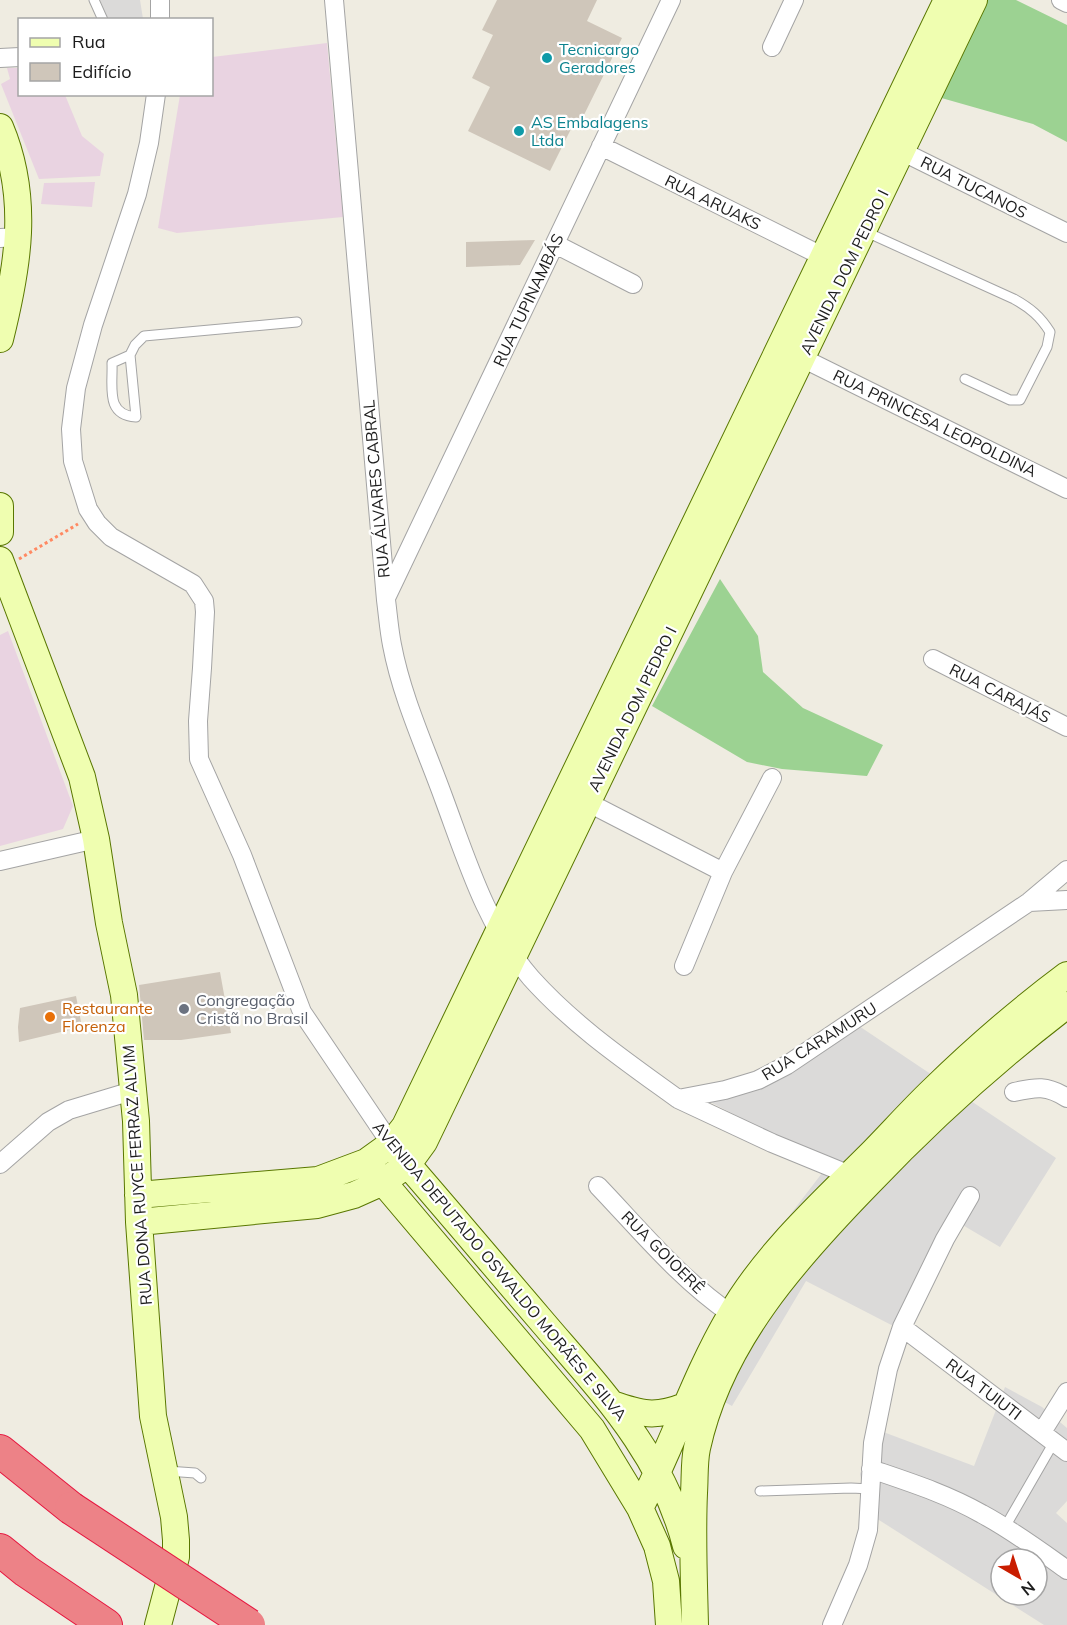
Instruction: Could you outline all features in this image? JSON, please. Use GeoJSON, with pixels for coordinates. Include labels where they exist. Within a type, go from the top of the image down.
{"type":"FeatureCollection","features":[{"type":"Feature","properties":{"kind":"highway"},"geometry":{"type":"LineString","coordinates":[[0,1451],[71,1508],[249,1625]]}},
{"type":"Feature","properties":{"kind":"highway"},"geometry":{"type":"LineString","coordinates":[[0,1550],[26,1571],[106,1625]]}},
{"type":"Feature","properties":{"kind":"street"},"geometry":{"type":"LineString","coordinates":[[160,0],[160,18]]}},
{"type":"Feature","properties":{"kind":"street","name":"RUA ÁLVARES CABRAL"},"geometry":{"type":"LineString","coordinates":[[334,0],[386,600],[392,646],[408,699],[475,883],[498,931],[514,955]]}},
{"type":"Feature","properties":{"kind":"street","name":"RUA TUPINAMBÁS"},"geometry":{"type":"LineString","coordinates":[[386,600],[671,0]]}},
{"type":"Feature","properties":{"kind":"street"},"geometry":{"type":"LineString","coordinates":[[772,47],[794,0]]}},
{"type":"Feature","properties":{"kind":"street","name":"AVENIDA DOM PEDRO I"},"geometry":{"type":"LineString","coordinates":[[138,1195],[318,1180],[366,1162],[391,1144],[405,1126],[498,931],[731,477],[802,358],[864,231],[892,146],[947,0]]}},
{"type":"Feature","properties":{"kind":"street","name":"AVENIDA DOM PEDRO I"},"geometry":{"type":"LineString","coordinates":[[139,1222],[317,1205],[354,1195],[383,1182],[408,1164],[424,1142],[587,802],[731,477],[824,257],[892,146],[974,0]]}},
{"type":"Feature","properties":{"kind":"street"},"geometry":{"type":"LineString","coordinates":[[1062,0],[1067,3]]}},
{"type":"Feature","properties":{"kind":"street"},"geometry":{"type":"LineString","coordinates":[[0,58],[18,57]]}},
{"type":"Feature","properties":{"kind":"street","name":"AVENIDA DEPUTADO OSWALDO MORÃES E SILVA"},"geometry":{"type":"LineString","coordinates":[[156,96],[137,194],[93,325],[76,388],[71,429],[74,461],[88,508],[111,537],[193,584],[204,601],[198,721],[199,759],[242,855],[302,1012],[391,1144],[635,1433],[658,1472],[679,1520],[694,1575]]}},
{"type":"Feature","properties":{"kind":"street"},"geometry":{"type":"LineString","coordinates":[[0,127],[17,183],[10,237],[10,297],[0,339]]}},
{"type":"Feature","properties":{"kind":"street","name":"RUA ARUAKS"},"geometry":{"type":"LineString","coordinates":[[601,146],[824,257]]}},
{"type":"Feature","properties":{"kind":"street","name":"RUA TUCANOS"},"geometry":{"type":"LineString","coordinates":[[892,146],[1067,233]]}},
{"type":"Feature","properties":{"kind":"street"},"geometry":{"type":"LineString","coordinates":[[555,244],[633,284]]}},
{"type":"Feature","properties":{"kind":"street","name":"RUA PRINCESA LEOPOLDINA"},"geometry":{"type":"LineString","coordinates":[[802,358],[1067,489]]}},
{"type":"Feature","properties":{"kind":"street"},"geometry":{"type":"LineString","coordinates":[[0,506],[0,532]]}},
{"type":"Feature","properties":{"kind":"street","name":"RUA DONA RUYCE FERRAZ ALVIM"},"geometry":{"type":"LineString","coordinates":[[2,565],[81,777],[96,839],[109,923],[124,995],[136,1121],[139,1222],[153,1416],[174,1517],[176,1557],[158,1625]]}},
{"type":"Feature","properties":{"kind":"street","name":"RUA CARAJÁS"},"geometry":{"type":"LineString","coordinates":[[933,659],[1067,727]]}},
{"type":"Feature","properties":{"kind":"street"},"geometry":{"type":"LineString","coordinates":[[684,966],[723,872],[772,778]]}},
{"type":"Feature","properties":{"kind":"street"},"geometry":{"type":"LineString","coordinates":[[587,802],[723,872]]}},
{"type":"Feature","properties":{"kind":"street"},"geometry":{"type":"LineString","coordinates":[[0,861],[96,839]]}},
{"type":"Feature","properties":{"kind":"street","name":"RUA CARAMURU"},"geometry":{"type":"LineString","coordinates":[[678,1099],[725,1090],[758,1080],[787,1065],[1029,902],[1067,870]]}},
{"type":"Feature","properties":{"kind":"street"},"geometry":{"type":"LineString","coordinates":[[1029,902],[1067,900]]}},
{"type":"Feature","properties":{"kind":"street"},"geometry":{"type":"LineString","coordinates":[[514,955],[532,978],[573,1019],[622,1059],[678,1099],[772,1143],[850,1174]]}},
{"type":"Feature","properties":{"kind":"street"},"geometry":{"type":"LineString","coordinates":[[640,1508],[658,1472],[685,1406],[731,1314],[786,1240],[932,1090],[1028,1005],[1067,975]]}},
{"type":"Feature","properties":{"kind":"street"},"geometry":{"type":"LineString","coordinates":[[695,1625],[696,1451],[703,1424],[717,1388],[748,1326],[780,1280],[836,1216],[888,1162],[985,1070],[1067,1005]]}},
{"type":"Feature","properties":{"kind":"street"},"geometry":{"type":"LineString","coordinates":[[1014,1092],[1038,1087],[1056,1091],[1067,1098]]}},
{"type":"Feature","properties":{"kind":"street"},"geometry":{"type":"LineString","coordinates":[[0,1164],[48,1122],[69,1110],[132,1091]]}},
{"type":"Feature","properties":{"kind":"street","name":"AVENIDA DEPUTADO OSWALDO MORÃES E SILVA"},"geometry":{"type":"LineString","coordinates":[[366,1162],[592,1429],[640,1508],[657,1546],[666,1581],[669,1625]]}},
{"type":"Feature","properties":{"kind":"street","name":"RUA GOIOERÊ"},"geometry":{"type":"LineString","coordinates":[[598,1186],[687,1280],[731,1314]]}},
{"type":"Feature","properties":{"kind":"street"},"geometry":{"type":"LineString","coordinates":[[832,1625],[858,1565],[867,1530],[873,1443],[888,1369],[902,1328],[945,1239],[970,1196]]}},
{"type":"Feature","properties":{"kind":"street","name":"RUA TUIUTI"},"geometry":{"type":"LineString","coordinates":[[902,1328],[1054,1442]]}},
{"type":"Feature","properties":{"kind":"street"},"geometry":{"type":"LineString","coordinates":[[1054,1442],[1067,1392]]}},
{"type":"Feature","properties":{"kind":"street"},"geometry":{"type":"LineString","coordinates":[[612,1404],[637,1412],[659,1414],[685,1406]]}},
{"type":"Feature","properties":{"kind":"street"},"geometry":{"type":"LineString","coordinates":[[871,1469],[929,1489],[981,1513],[1067,1570]]}},
{"type":"Feature","properties":{"kind":"lane"},"geometry":{"type":"LineString","coordinates":[[94,0],[102,18]]}},
{"type":"Feature","properties":{"kind":"lane"},"geometry":{"type":"LineString","coordinates":[[864,231],[1014,299],[1042,318],[1050,332],[1047,347],[1020,400],[1010,400],[965,379]]}},
{"type":"Feature","properties":{"kind":"lane"},"geometry":{"type":"LineString","coordinates":[[130,355],[112,363],[114,407],[126,417],[136,417],[130,355],[135,345],[144,336],[297,322]]}},
{"type":"Feature","properties":{"kind":"lane"},"geometry":{"type":"LineString","coordinates":[[1005,1527],[1054,1442]]}},
{"type":"Feature","properties":{"kind":"lane"},"geometry":{"type":"LineString","coordinates":[[165,1471],[195,1473],[201,1478]]}},
{"type":"Feature","properties":{"kind":"lane"},"geometry":{"type":"LineString","coordinates":[[760,1491],[871,1489]]}},
{"type":"Feature","properties":{"kind":"path"},"geometry":{"type":"LineString","coordinates":[[2,565],[92,515]]}},
{"type":"Feature","properties":{"kind":"shaded area"},"geometry":{"type":"Polygon","coordinates":[[[100,0],[140,0],[143,18],[108,18],[100,0]]]}},
{"type":"Feature","properties":{"kind":"shaded area"},"geometry":{"type":"Polygon","coordinates":[[[327,43],[343,217],[177,233],[158,228],[180,96],[213,96],[213,57],[327,43]]]}},
{"type":"Feature","properties":{"kind":"shaded area"},"geometry":{"type":"Polygon","coordinates":[[[7,68],[18,68],[18,96],[65,96],[82,136],[104,154],[100,176],[39,179],[1,84],[10,79],[7,68]]]}},
{"type":"Feature","properties":{"kind":"shaded area"},"geometry":{"type":"Polygon","coordinates":[[[95,182],[92,207],[41,204],[44,183],[95,182]]]}},
{"type":"Feature","properties":{"kind":"shaded area"},"geometry":{"type":"Polygon","coordinates":[[[8,631],[73,806],[63,829],[0,846],[0,635],[8,631]]]}},
{"type":"Feature","properties":{"kind":"shaded area"},"geometry":{"type":"Polygon","coordinates":[[[856,1024],[1056,1158],[1000,1247],[954,1220],[903,1331],[806,1281],[732,1406],[686,1381],[773,1237],[829,1164],[689,1091],[751,1076],[856,1024]]]}},
{"type":"Feature","properties":{"kind":"shaded area"},"geometry":{"type":"Polygon","coordinates":[[[1005,1387],[1042,1407],[1067,1428],[1067,1501],[1056,1513],[1067,1523],[1067,1625],[1044,1625],[1016,1607],[1049,1607],[1049,1547],[989,1547],[989,1590],[868,1513],[860,1474],[878,1430],[974,1466],[1005,1387]]]}},
{"type":"Feature","properties":{"kind":"green space"},"geometry":{"type":"Polygon","coordinates":[[[987,0],[1016,0],[1067,25],[1067,142],[1033,124],[938,97],[987,0]]]}},
{"type":"Feature","properties":{"kind":"green space"},"geometry":{"type":"Polygon","coordinates":[[[720,579],[758,636],[763,672],[803,708],[883,745],[867,776],[782,769],[747,762],[652,706],[720,579]]]}},
{"type":"Feature","properties":{"kind":"building","name":"Tecnicargo Geradores"},"geometry":{"type":"Polygon","coordinates":[[[497,0],[597,0],[587,21],[622,38],[577,129],[572,127],[550,171],[468,131],[490,87],[472,78],[493,35],[482,30],[497,0]]]}},
{"type":"Feature","properties":{"kind":"building"},"geometry":{"type":"Polygon","coordinates":[[[535,240],[520,265],[466,267],[466,242],[535,240]]]}},
{"type":"Feature","properties":{"kind":"building","name":"Congregação Cristã no Brasil"},"geometry":{"type":"Polygon","coordinates":[[[220,972],[231,1033],[181,1040],[144,1040],[139,985],[220,972]]]}},
{"type":"Feature","properties":{"kind":"building","name":"Restaurante Florenza"},"geometry":{"type":"Polygon","coordinates":[[[76,996],[82,1027],[19,1042],[20,1008],[76,996]]]}},
{"type":"Feature","properties":{"kind":"place","name":"Tecnicargo Geradores"},"geometry":{"type":"Point","coordinates":[547,58]}},
{"type":"Feature","properties":{"kind":"place","name":"AS Embalagens Ltda"},"geometry":{"type":"Point","coordinates":[519,131]}},
{"type":"Feature","properties":{"kind":"place","name":"Congregação Cristã no Brasil"},"geometry":{"type":"Point","coordinates":[184,1009]}},
{"type":"Feature","properties":{"kind":"place","name":"Restaurante Florenza"},"geometry":{"type":"Point","coordinates":[50,1017]}}]}
